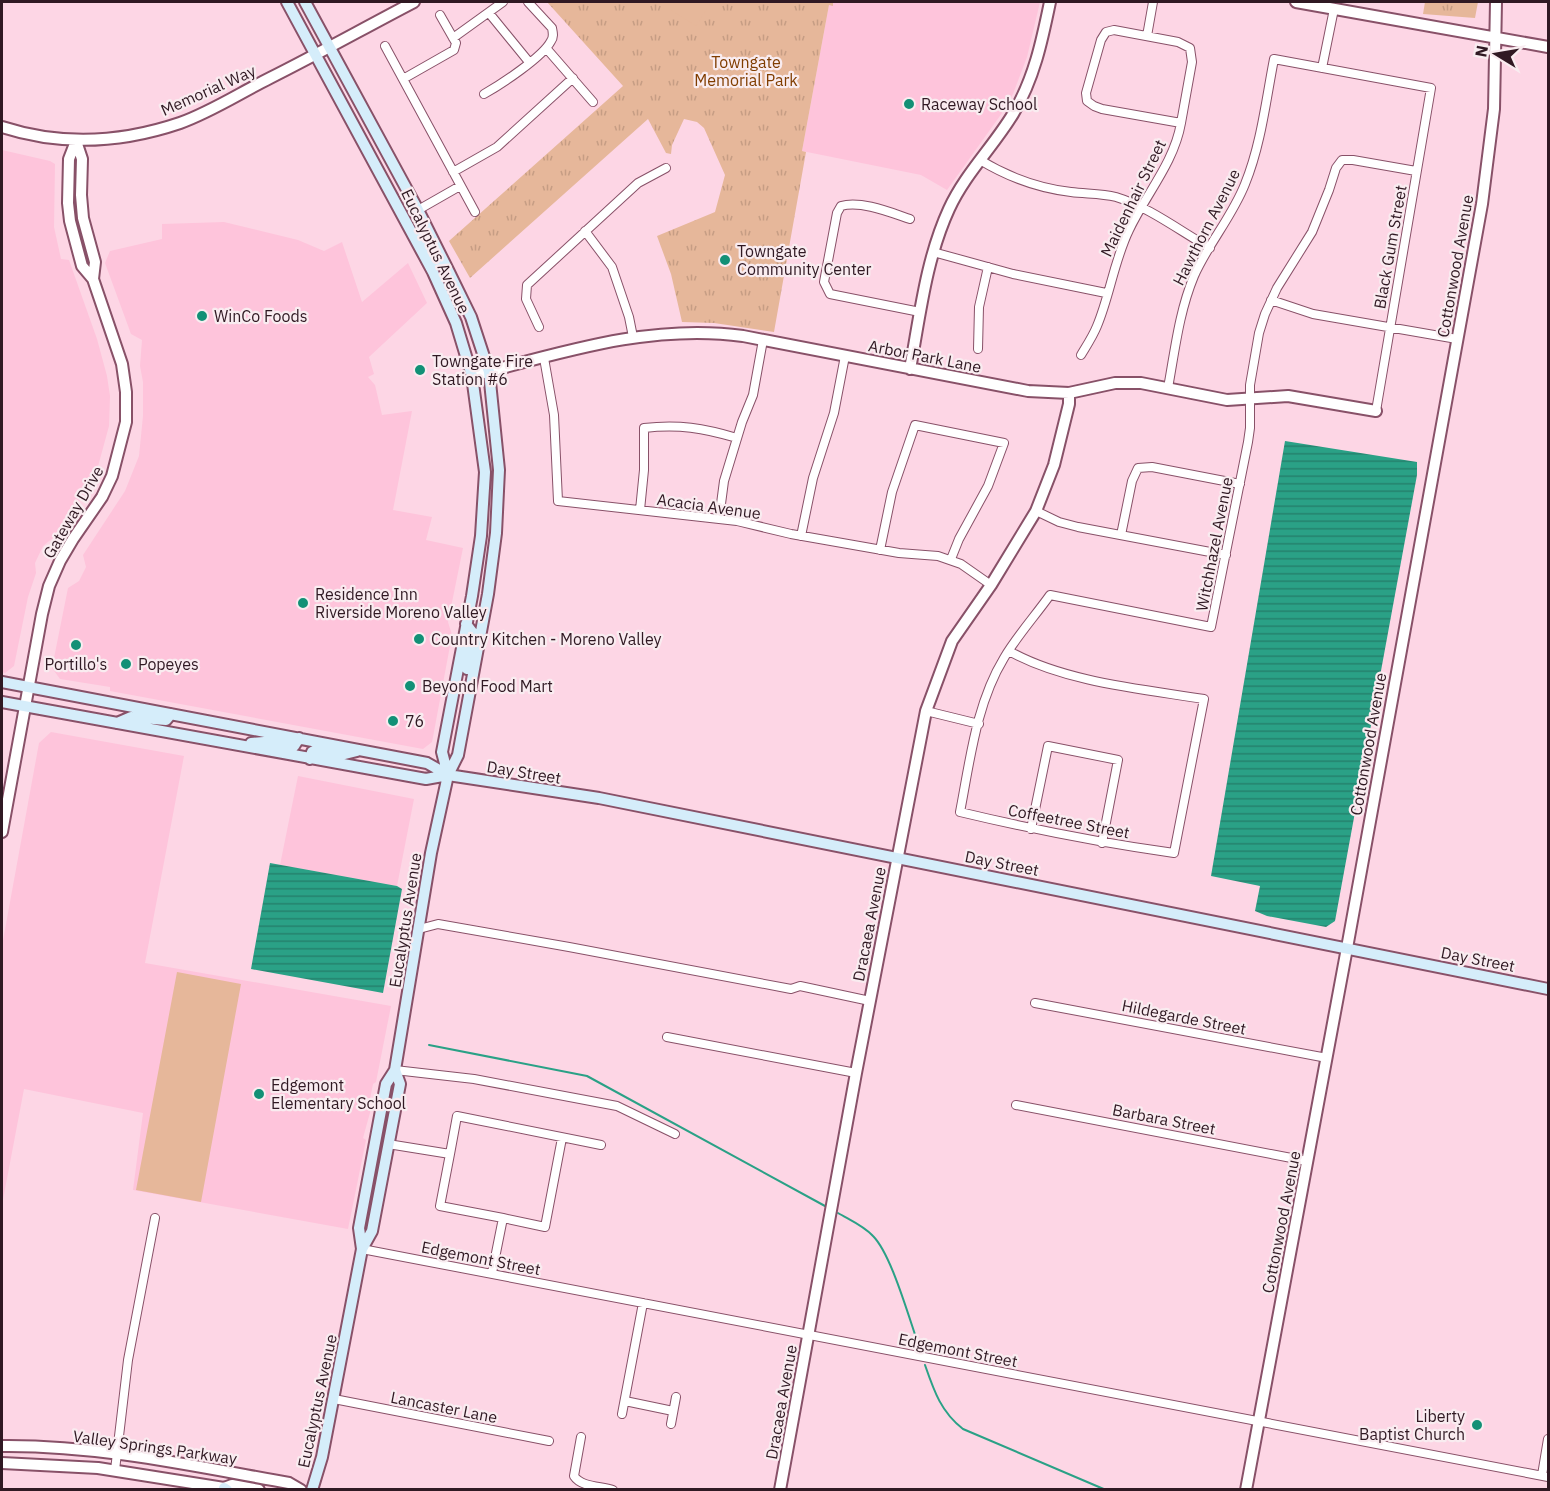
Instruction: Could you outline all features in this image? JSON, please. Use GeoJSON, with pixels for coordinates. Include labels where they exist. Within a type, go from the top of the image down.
{"type":"FeatureCollection","features":[{"type":"Feature","properties":{"kind":"main road","name":"Eucalyptus Avenue"},"geometry":{"type":"LineString","coordinates":[[287,2],[433,272],[456,323],[472,376],[485,472],[481,536],[442,752],[448,775]]}},
{"type":"Feature","properties":{"kind":"main road","name":"Eucalyptus Avenue"},"geometry":{"type":"LineString","coordinates":[[305,2],[418,210],[471,317],[489,372],[499,470],[496,533],[484,615],[458,755],[448,775],[431,853],[395,1070],[386,1084],[359,1228],[362,1249],[334,1399],[322,1457],[312,1490]]}},
{"type":"Feature","properties":{"kind":"main road"},"geometry":{"type":"LineString","coordinates":[[383,178],[390,178],[406,208],[418,210]]}},
{"type":"Feature","properties":{"kind":"main road"},"geometry":{"type":"LineString","coordinates":[[402,212],[412,220],[440,268],[450,274]]}},
{"type":"Feature","properties":{"kind":"main road"},"geometry":{"type":"LineString","coordinates":[[481,536],[485,549],[485,560],[478,597],[484,615]]}},
{"type":"Feature","properties":{"kind":"main road"},"geometry":{"type":"LineString","coordinates":[[466,624],[473,633],[466,671],[467,702]]}},
{"type":"Feature","properties":{"kind":"main road","name":"Day Street"},"geometry":{"type":"LineString","coordinates":[[2,682],[427,763],[448,775]]}},
{"type":"Feature","properties":{"kind":"main road","name":"Day Street"},"geometry":{"type":"LineString","coordinates":[[2,702],[426,779],[448,775],[599,798],[1548,988]]}},
{"type":"Feature","properties":{"kind":"main road"},"geometry":{"type":"LineString","coordinates":[[117,723],[131,717],[166,720],[171,714]]}},
{"type":"Feature","properties":{"kind":"main road"},"geometry":{"type":"LineString","coordinates":[[238,745],[264,742],[294,746],[299,738]]}},
{"type":"Feature","properties":{"kind":"main road"},"geometry":{"type":"LineString","coordinates":[[310,759],[312,752],[316,750],[341,755],[360,750]]}},
{"type":"Feature","properties":{"kind":"main road","name":"Eucalyptus Avenue"},"geometry":{"type":"LineString","coordinates":[[362,1249],[372,1232],[400,1084],[395,1070]]}},
{"type":"Feature","properties":{"kind":"street"},"geometry":{"type":"LineString","coordinates":[[316,55],[414,2]]}},
{"type":"Feature","properties":{"kind":"street"},"geometry":{"type":"LineString","coordinates":[[453,38],[503,2]]}},
{"type":"Feature","properties":{"kind":"street"},"geometry":{"type":"LineString","coordinates":[[484,94],[514,75],[546,48],[553,38],[552,28],[528,2]]}},
{"type":"Feature","properties":{"kind":"street"},"geometry":{"type":"LineString","coordinates":[[910,369],[933,252],[950,207],[959,190],[1008,122],[1025,92],[1037,60],[1050,2]]}},
{"type":"Feature","properties":{"kind":"street"},"geometry":{"type":"LineString","coordinates":[[1153,2],[1147,36],[1114,30],[1106,32],[1101,40],[1086,93],[1087,101],[1102,109],[1181,123]]}},
{"type":"Feature","properties":{"kind":"street"},"geometry":{"type":"LineString","coordinates":[[1296,2],[1548,46]]}},
{"type":"Feature","properties":{"kind":"street","name":"Cottonwood Avenue"},"geometry":{"type":"LineString","coordinates":[[1246,1490],[1327,1059],[1490,147],[1494,109],[1496,2]]}},
{"type":"Feature","properties":{"kind":"street"},"geometry":{"type":"LineString","coordinates":[[1322,68],[1334,9]]}},
{"type":"Feature","properties":{"kind":"street"},"geometry":{"type":"LineString","coordinates":[[489,13],[529,62]]}},
{"type":"Feature","properties":{"kind":"street"},"geometry":{"type":"LineString","coordinates":[[403,79],[454,50],[456,45],[440,15]]}},
{"type":"Feature","properties":{"kind":"street","name":"Maidenhair Street"},"geometry":{"type":"LineString","coordinates":[[1082,355],[1096,327],[1119,254],[1141,208],[1168,162],[1181,123],[1192,62],[1190,48],[1178,42],[1147,36]]}},
{"type":"Feature","properties":{"kind":"street"},"geometry":{"type":"LineString","coordinates":[[385,46],[475,212]]}},
{"type":"Feature","properties":{"kind":"street"},"geometry":{"type":"LineString","coordinates":[[546,48],[593,102]]}},
{"type":"Feature","properties":{"kind":"street","name":"Memorial Way"},"geometry":{"type":"LineString","coordinates":[[2,127],[25,134],[76,141],[121,138],[181,122],[316,55]]}},
{"type":"Feature","properties":{"kind":"street","name":"Hawthorn Avenue"},"geometry":{"type":"LineString","coordinates":[[1168,388],[1181,312],[1194,276],[1236,204],[1252,164],[1274,59],[1431,88]]}},
{"type":"Feature","properties":{"kind":"street"},"geometry":{"type":"LineString","coordinates":[[453,172],[497,147],[573,78]]}},
{"type":"Feature","properties":{"kind":"street","name":"Black Gum Street"},"geometry":{"type":"LineString","coordinates":[[1376,411],[1431,88]]}},
{"type":"Feature","properties":{"kind":"street","name":"Gateway Drive"},"geometry":{"type":"LineString","coordinates":[[2,832],[24,707],[49,586],[73,539],[102,496],[112,476],[126,422],[126,392],[122,363],[93,279],[82,266],[70,221],[69,159],[76,141]]}},
{"type":"Feature","properties":{"kind":"street"},"geometry":{"type":"LineString","coordinates":[[980,160],[1007,176],[1035,185],[1072,192],[1107,195],[1130,202],[1210,248]]}},
{"type":"Feature","properties":{"kind":"street","name":"Witchhazel Avenue"},"geometry":{"type":"LineString","coordinates":[[960,812],[979,724],[992,683],[1009,651],[1050,596],[1211,627],[1250,428],[1250,385],[1258,333],[1271,300],[1312,232],[1326,201],[1336,168],[1342,160],[1416,171]]}},
{"type":"Feature","properties":{"kind":"street"},"geometry":{"type":"LineString","coordinates":[[539,327],[526,299],[527,285],[638,183],[666,168]]}},
{"type":"Feature","properties":{"kind":"street"},"geometry":{"type":"LineString","coordinates":[[418,210],[460,186]]}},
{"type":"Feature","properties":{"kind":"street"},"geometry":{"type":"LineString","coordinates":[[910,219],[870,207],[849,204],[842,206],[837,213],[824,282],[830,294],[920,312]]}},
{"type":"Feature","properties":{"kind":"street"},"geometry":{"type":"LineString","coordinates":[[585,231],[612,267],[629,317],[633,337]]}},
{"type":"Feature","properties":{"kind":"street"},"geometry":{"type":"LineString","coordinates":[[933,252],[1106,294]]}},
{"type":"Feature","properties":{"kind":"street"},"geometry":{"type":"LineString","coordinates":[[978,349],[979,307],[988,267]]}},
{"type":"Feature","properties":{"kind":"street"},"geometry":{"type":"LineString","coordinates":[[1271,300],[1302,311],[1457,339]]}},
{"type":"Feature","properties":{"kind":"street","name":"Arbor Park Lane"},"geometry":{"type":"LineString","coordinates":[[472,376],[633,337],[664,333],[707,332],[764,340],[1028,391],[1068,393],[1115,383],[1141,383],[1227,400],[1288,396],[1376,411]]}},
{"type":"Feature","properties":{"kind":"street"},"geometry":{"type":"LineString","coordinates":[[719,519],[724,482],[753,395],[764,340]]}},
{"type":"Feature","properties":{"kind":"street"},"geometry":{"type":"LineString","coordinates":[[801,536],[813,477],[834,413],[845,356]]}},
{"type":"Feature","properties":{"kind":"street","name":"Acacia Avenue"},"geometry":{"type":"LineString","coordinates":[[544,358],[554,415],[558,501],[749,523],[801,536],[880,550],[951,559],[991,585]]}},
{"type":"Feature","properties":{"kind":"street","name":"Dracaea Avenue"},"geometry":{"type":"LineString","coordinates":[[780,1490],[856,1074],[926,711],[952,641],[991,585],[1036,511],[1054,465],[1069,404],[1068,393]]}},
{"type":"Feature","properties":{"kind":"street"},"geometry":{"type":"LineString","coordinates":[[880,550],[892,492],[915,425],[1004,443],[987,486],[958,539],[951,559]]}},
{"type":"Feature","properties":{"kind":"street"},"geometry":{"type":"LineString","coordinates":[[640,510],[644,470],[644,428],[691,426],[737,438]]}},
{"type":"Feature","properties":{"kind":"street"},"geometry":{"type":"LineString","coordinates":[[1121,535],[1132,481],[1138,468],[1152,467],[1240,484]]}},
{"type":"Feature","properties":{"kind":"street"},"geometry":{"type":"LineString","coordinates":[[1036,511],[1068,525],[1226,555]]}},
{"type":"Feature","properties":{"kind":"street","name":"Coffeetree Street"},"geometry":{"type":"LineString","coordinates":[[960,812],[1102,843],[1174,853],[1204,699],[1114,684],[1045,669],[1009,651]]}},
{"type":"Feature","properties":{"kind":"street"},"geometry":{"type":"LineString","coordinates":[[926,711],[979,724]]}},
{"type":"Feature","properties":{"kind":"street"},"geometry":{"type":"LineString","coordinates":[[1031,829],[1048,746],[1118,760],[1102,843]]}},
{"type":"Feature","properties":{"kind":"street"},"geometry":{"type":"LineString","coordinates":[[419,929],[438,924],[791,989],[800,986],[870,1001]]}},
{"type":"Feature","properties":{"kind":"street","name":"Hildegarde Street"},"geometry":{"type":"LineString","coordinates":[[1035,1003],[1327,1059]]}},
{"type":"Feature","properties":{"kind":"street"},"geometry":{"type":"LineString","coordinates":[[667,1037],[856,1074]]}},
{"type":"Feature","properties":{"kind":"street"},"geometry":{"type":"LineString","coordinates":[[395,1070],[474,1079],[617,1106],[675,1134]]}},
{"type":"Feature","properties":{"kind":"street","name":"Barbara Street"},"geometry":{"type":"LineString","coordinates":[[1016,1105],[1307,1161]]}},
{"type":"Feature","properties":{"kind":"street"},"geometry":{"type":"LineString","coordinates":[[562,1138],[545,1227],[440,1206],[457,1116],[601,1145]]}},
{"type":"Feature","properties":{"kind":"street"},"geometry":{"type":"LineString","coordinates":[[388,1144],[450,1154]]}},
{"type":"Feature","properties":{"kind":"street"},"geometry":{"type":"LineString","coordinates":[[115,1470],[129,1360],[155,1218]]}},
{"type":"Feature","properties":{"kind":"street"},"geometry":{"type":"LineString","coordinates":[[492,1274],[503,1218]]}},
{"type":"Feature","properties":{"kind":"street","name":"Edgemont Street"},"geometry":{"type":"LineString","coordinates":[[362,1249],[1545,1476]]}},
{"type":"Feature","properties":{"kind":"street"},"geometry":{"type":"LineString","coordinates":[[622,1414],[643,1303]]}},
{"type":"Feature","properties":{"kind":"street"},"geometry":{"type":"LineString","coordinates":[[671,1424],[676,1396]]}},
{"type":"Feature","properties":{"kind":"street","name":"Lancaster Lane"},"geometry":{"type":"LineString","coordinates":[[334,1399],[549,1441]]}},
{"type":"Feature","properties":{"kind":"street"},"geometry":{"type":"LineString","coordinates":[[625,1401],[673,1411]]}},
{"type":"Feature","properties":{"kind":"street"},"geometry":{"type":"LineString","coordinates":[[581,1437],[574,1476],[576,1480],[613,1490]]}},
{"type":"Feature","properties":{"kind":"street"},"geometry":{"type":"LineString","coordinates":[[1545,1476],[1548,1439]]}},
{"type":"Feature","properties":{"kind":"street","name":"Valley Springs Parkway"},"geometry":{"type":"LineString","coordinates":[[2,1446],[53,1447],[117,1454],[289,1483],[301,1490]]}},
{"type":"Feature","properties":{"kind":"street","name":"Valley Springs Parkway"},"geometry":{"type":"LineString","coordinates":[[2,1463],[56,1464],[115,1470],[226,1489],[232,1485],[259,1490]]}},
{"type":"Feature","properties":{"kind":"shaded area","name":"Raceway School"},"geometry":{"type":"Polygon","coordinates":[[[833,2],[1040,2],[1027,57],[1013,94],[947,190],[921,175],[802,151],[829,5],[833,5],[833,2]]]}},
{"type":"Feature","properties":{"kind":"shaded area"},"geometry":{"type":"Polygon","coordinates":[[[2,150],[55,164],[54,227],[61,259],[69,260],[97,339],[110,396],[109,426],[97,470],[77,505],[54,537],[43,546],[35,563],[36,573],[28,597],[14,666],[5,673],[2,672],[2,150]]]}},
{"type":"Feature","properties":{"kind":"shaded area"},"geometry":{"type":"Polygon","coordinates":[[[224,222],[298,240],[324,251],[342,242],[362,302],[408,263],[427,303],[369,357],[374,374],[368,377],[375,385],[382,415],[412,411],[393,510],[432,517],[426,540],[463,548],[448,622],[452,635],[433,737],[432,742],[423,749],[110,691],[110,687],[60,679],[52,668],[68,588],[79,581],[86,567],[83,555],[125,491],[139,456],[143,416],[143,382],[140,366],[142,340],[131,334],[105,263],[110,251],[162,239],[162,224],[224,222]]]}},
{"type":"Feature","properties":{"kind":"shaded area"},"geometry":{"type":"Polygon","coordinates":[[[1285,441],[1417,462],[1417,475],[1335,921],[1326,927],[1267,916],[1255,911],[1260,886],[1211,876],[1285,441]]]}},
{"type":"Feature","properties":{"kind":"shaded area"},"geometry":{"type":"Polygon","coordinates":[[[51,732],[184,756],[145,963],[391,1006],[376,1082],[373,1084],[369,1104],[371,1109],[363,1138],[366,1140],[348,1229],[133,1190],[143,1113],[24,1089],[2,1205],[2,946],[39,743],[51,732]]]}},
{"type":"Feature","properties":{"kind":"shaded area"},"geometry":{"type":"Polygon","coordinates":[[[298,776],[414,799],[397,886],[280,865],[298,776]]]}},
{"type":"Feature","properties":{"kind":"shaded area"},"geometry":{"type":"Polygon","coordinates":[[[270,863],[397,886],[402,889],[383,993],[251,969],[270,863]]]}},
{"type":"Feature","properties":{"kind":"green space","name":"Towngate Memorial Park"},"geometry":{"type":"Polygon","coordinates":[[[547,2],[833,2],[833,6],[829,5],[802,151],[806,152],[774,332],[714,323],[682,322],[671,274],[657,236],[715,212],[725,175],[704,128],[697,122],[684,119],[672,145],[671,154],[666,153],[648,119],[470,278],[449,241],[623,86],[547,2]]]}},
{"type":"Feature","properties":{"kind":"green space"},"geometry":{"type":"Polygon","coordinates":[[[663,2],[711,2],[696,26],[663,2]]]}},
{"type":"Feature","properties":{"kind":"green space"},"geometry":{"type":"Polygon","coordinates":[[[1425,2],[1478,2],[1475,18],[1423,14],[1425,2]]]}},
{"type":"Feature","properties":{"kind":"green space"},"geometry":{"type":"Polygon","coordinates":[[[177,972],[241,984],[201,1202],[136,1190],[177,972]]]}},
{"type":"Feature","properties":{"kind":"waterway"},"geometry":{"type":"LineString","coordinates":[[429,1045],[587,1076],[825,1206]]}},
{"type":"Feature","properties":{"kind":"waterway"},"geometry":{"type":"LineString","coordinates":[[838,1213],[865,1229],[880,1245],[894,1273],[920,1349]]}},
{"type":"Feature","properties":{"kind":"waterway"},"geometry":{"type":"LineString","coordinates":[[925,1365],[944,1408],[963,1429],[1106,1490]]}},
{"type":"Feature","properties":{"kind":"place","name":"Raceway School"},"geometry":{"type":"Point","coordinates":[909,104]}},
{"type":"Feature","properties":{"kind":"place","name":"Towngate Community Center"},"geometry":{"type":"Point","coordinates":[725,260]}},
{"type":"Feature","properties":{"kind":"place","name":"WinCo Foods"},"geometry":{"type":"Point","coordinates":[202,316]}},
{"type":"Feature","properties":{"kind":"place","name":"Towngate Fire Station #6"},"geometry":{"type":"Point","coordinates":[420,370]}},
{"type":"Feature","properties":{"kind":"place","name":"Residence Inn Riverside Moreno Valley"},"geometry":{"type":"Point","coordinates":[303,603]}},
{"type":"Feature","properties":{"kind":"place","name":"Country Kitchen - Moreno Valley"},"geometry":{"type":"Point","coordinates":[419,639]}},
{"type":"Feature","properties":{"kind":"place","name":"Portillo's"},"geometry":{"type":"Point","coordinates":[76,645]}},
{"type":"Feature","properties":{"kind":"place","name":"Popeyes"},"geometry":{"type":"Point","coordinates":[126,664]}},
{"type":"Feature","properties":{"kind":"place","name":"Beyond Food Mart"},"geometry":{"type":"Point","coordinates":[410,686]}},
{"type":"Feature","properties":{"kind":"place","name":"76"},"geometry":{"type":"Point","coordinates":[393,721]}},
{"type":"Feature","properties":{"kind":"place","name":"Edgemont Elementary School"},"geometry":{"type":"Point","coordinates":[259,1094]}},
{"type":"Feature","properties":{"kind":"place","name":"Liberty Baptist Church"},"geometry":{"type":"Point","coordinates":[1477,1425]}}]}
